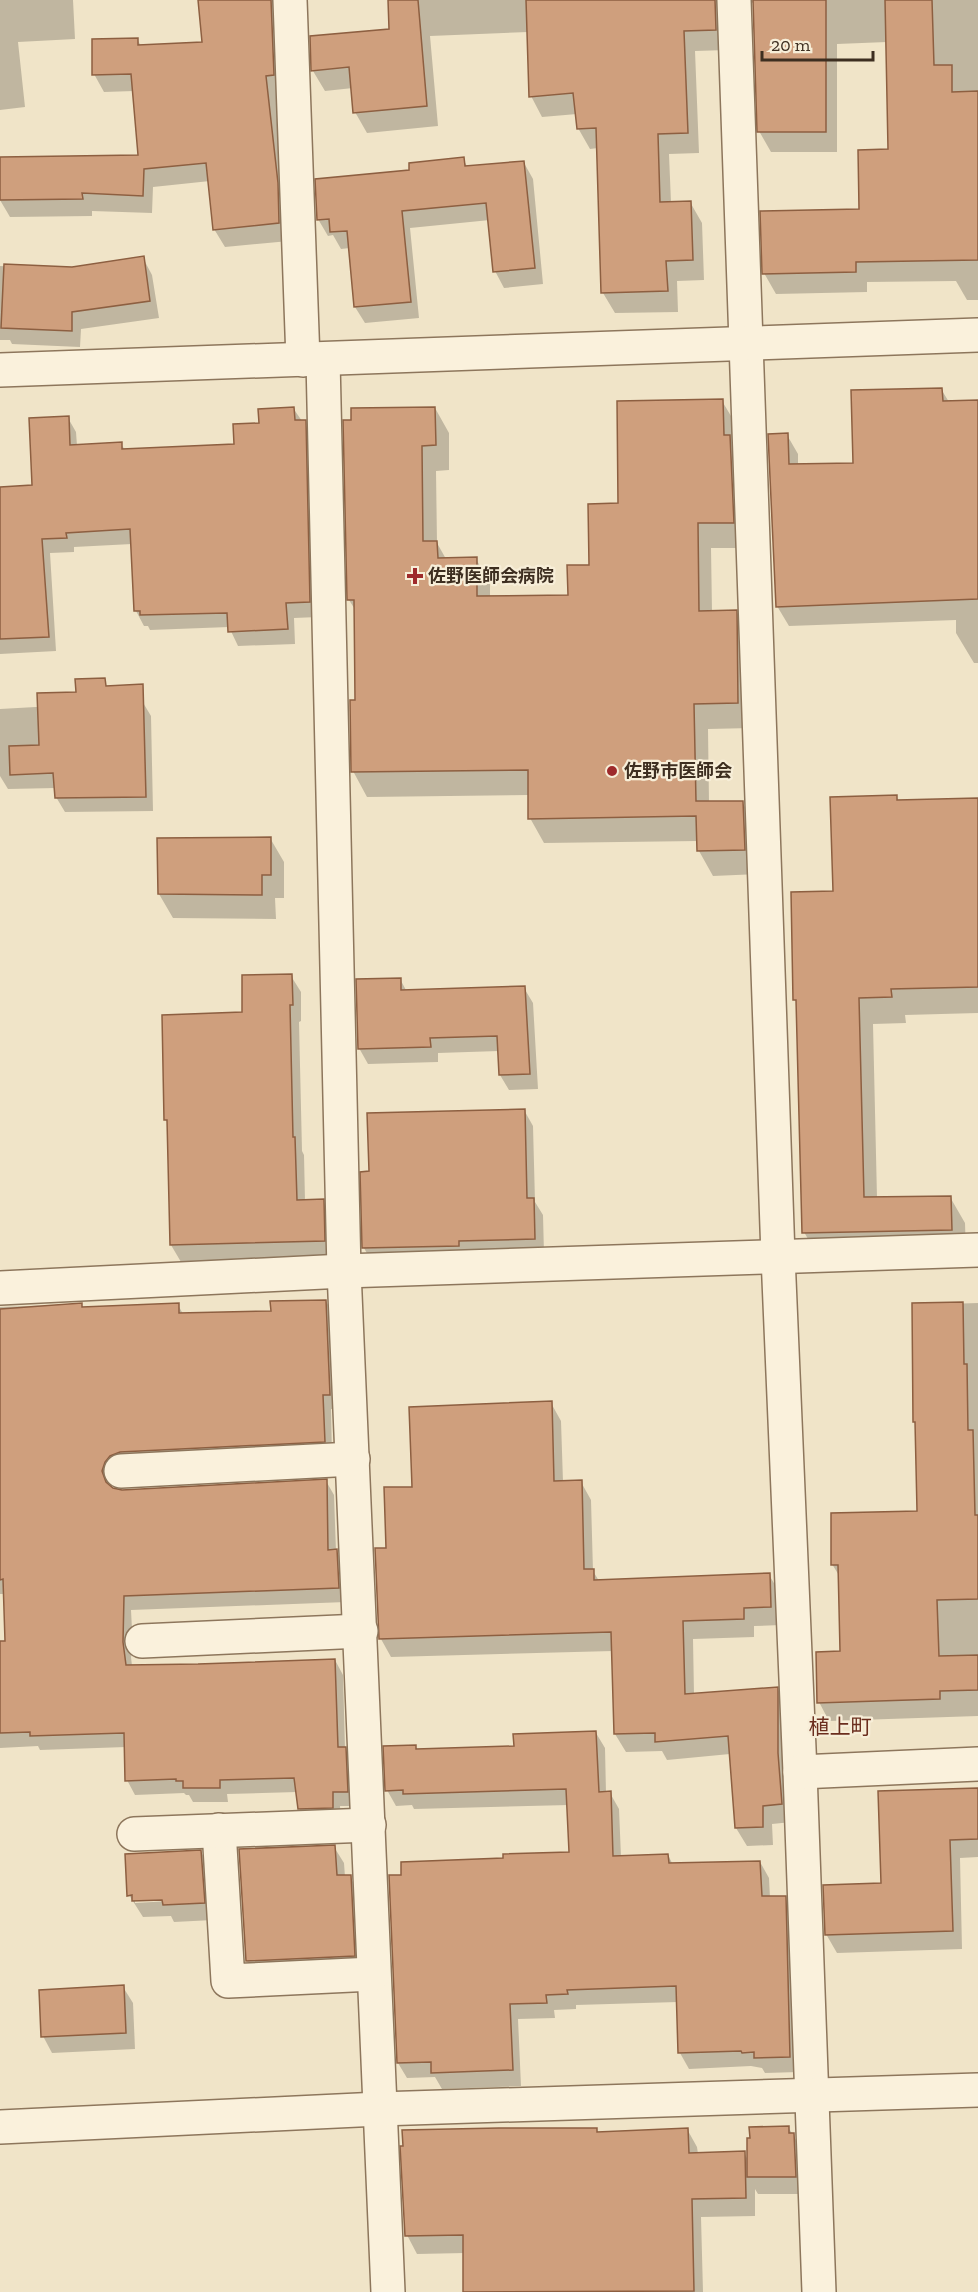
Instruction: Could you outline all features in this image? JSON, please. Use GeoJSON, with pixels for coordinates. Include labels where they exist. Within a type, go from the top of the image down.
{"type":"FeatureCollection","features":[{"type":"Feature","properties":{"kind":"street"},"geometry":{"type":"LineString","coordinates":[[290,0],[313,360],[344,1271],[388,2292]]}},
{"type":"Feature","properties":{"kind":"street"},"geometry":{"type":"LineString","coordinates":[[734,0],[778,1256],[819,2292]]}},
{"type":"Feature","properties":{"kind":"street"},"geometry":{"type":"LineString","coordinates":[[0,370],[978,335]]}},
{"type":"Feature","properties":{"kind":"street"},"geometry":{"type":"LineString","coordinates":[[0,1288],[344,1271],[978,1250]]}},
{"type":"Feature","properties":{"kind":"street"},"geometry":{"type":"LineString","coordinates":[[121,1471],[353,1459]]}},
{"type":"Feature","properties":{"kind":"street"},"geometry":{"type":"LineString","coordinates":[[142,1641],[361,1631]]}},
{"type":"Feature","properties":{"kind":"street"},"geometry":{"type":"LineString","coordinates":[[800,1772],[978,1764]]}},
{"type":"Feature","properties":{"kind":"street"},"geometry":{"type":"LineString","coordinates":[[134,1834],[369,1825]]}},
{"type":"Feature","properties":{"kind":"street"},"geometry":{"type":"LineString","coordinates":[[219,1830],[228,1981],[373,1974]]}},
{"type":"Feature","properties":{"kind":"street"},"geometry":{"type":"LineString","coordinates":[[0,2127],[379,2109],[978,2090]]}},
{"type":"Feature","properties":{"kind":"building"},"geometry":{"type":"Polygon","coordinates":[[[198,0],[271,0],[274,75],[266,76],[278,183],[279,223],[213,230],[206,163],[144,169],[143,196],[82,193],[83,199],[0,200],[0,157],[138,155],[131,74],[92,75],[92,39],[138,38],[138,45],[202,42],[198,0]]]}},
{"type":"Feature","properties":{"kind":"building"},"geometry":{"type":"Polygon","coordinates":[[[388,0],[418,0],[427,106],[353,113],[349,67],[311,71],[310,36],[389,29],[388,0]]]}},
{"type":"Feature","properties":{"kind":"building"},"geometry":{"type":"Polygon","coordinates":[[[526,0],[715,0],[716,30],[684,31],[688,133],[658,134],[660,202],[691,201],[693,260],[666,261],[668,291],[601,293],[596,128],[577,129],[573,93],[529,97],[526,0]]]}},
{"type":"Feature","properties":{"kind":"building"},"geometry":{"type":"Polygon","coordinates":[[[753,0],[826,0],[826,132],[757,132],[753,0]]]}},
{"type":"Feature","properties":{"kind":"building"},"geometry":{"type":"Polygon","coordinates":[[[885,0],[932,0],[934,65],[952,65],[952,92],[978,91],[978,260],[856,262],[856,272],[762,274],[760,211],[859,209],[858,150],[888,149],[885,0]]]}},
{"type":"Feature","properties":{"kind":"building"},"geometry":{"type":"Polygon","coordinates":[[[464,157],[465,166],[524,161],[535,268],[493,272],[486,203],[402,211],[411,302],[354,307],[347,231],[330,232],[329,219],[317,220],[315,179],[409,170],[409,163],[464,157]]]}},
{"type":"Feature","properties":{"kind":"building"},"geometry":{"type":"Polygon","coordinates":[[[144,256],[150,301],[72,312],[72,331],[1,328],[4,264],[72,267],[144,256]]]}},
{"type":"Feature","properties":{"kind":"building"},"geometry":{"type":"Polygon","coordinates":[[[942,388],[943,401],[978,400],[978,599],[776,607],[768,434],[788,433],[789,464],[853,463],[851,390],[942,388]]]}},
{"type":"Feature","properties":{"kind":"building"},"geometry":{"type":"Polygon","coordinates":[[[723,399],[724,435],[730,435],[734,523],[698,523],[699,611],[737,610],[738,703],[694,704],[696,801],[743,801],[745,850],[697,851],[696,816],[528,819],[528,770],[351,772],[350,700],[355,700],[354,600],[347,600],[343,420],[351,420],[351,408],[435,407],[436,445],[422,446],[423,541],[437,541],[438,558],[477,557],[477,596],[568,595],[567,565],[589,565],[588,504],[618,503],[617,401],[723,399]]]}},
{"type":"Feature","properties":{"kind":"building"},"geometry":{"type":"Polygon","coordinates":[[[294,407],[295,420],[306,420],[310,602],[286,603],[288,629],[228,632],[227,613],[140,615],[140,611],[134,611],[130,529],[66,533],[67,538],[42,539],[49,637],[0,639],[0,487],[32,485],[29,418],[69,416],[70,445],[122,442],[122,449],[234,444],[233,424],[259,423],[258,409],[294,407]]]}},
{"type":"Feature","properties":{"kind":"building"},"geometry":{"type":"Polygon","coordinates":[[[105,678],[106,686],[143,684],[146,797],[55,798],[53,773],[10,775],[9,746],[39,745],[37,693],[76,692],[75,679],[105,678]]]}},
{"type":"Feature","properties":{"kind":"building"},"geometry":{"type":"Polygon","coordinates":[[[897,795],[897,800],[978,798],[978,987],[891,989],[892,997],[859,998],[864,1197],[951,1196],[952,1230],[802,1233],[791,892],[833,891],[830,797],[897,795]]]}},
{"type":"Feature","properties":{"kind":"building"},"geometry":{"type":"Polygon","coordinates":[[[271,837],[271,875],[262,875],[262,895],[158,894],[157,838],[271,837]]]}},
{"type":"Feature","properties":{"kind":"building"},"geometry":{"type":"Polygon","coordinates":[[[292,974],[293,1005],[290,1005],[297,1200],[324,1199],[325,1241],[170,1245],[162,1015],[242,1012],[242,975],[292,974]]]}},
{"type":"Feature","properties":{"kind":"building"},"geometry":{"type":"Polygon","coordinates":[[[401,978],[401,990],[525,986],[530,1074],[499,1075],[497,1036],[430,1038],[431,1047],[358,1049],[356,979],[401,978]]]}},
{"type":"Feature","properties":{"kind":"building"},"geometry":{"type":"Polygon","coordinates":[[[525,1109],[527,1198],[534,1198],[535,1239],[459,1241],[459,1246],[362,1248],[360,1172],[369,1171],[367,1113],[525,1109]]]}},
{"type":"Feature","properties":{"kind":"building"},"geometry":{"type":"Polygon","coordinates":[[[326,1300],[330,1395],[323,1395],[325,1442],[120,1452],[110,1456],[102,1471],[106,1482],[113,1488],[122,1490],[327,1479],[328,1550],[337,1549],[339,1588],[124,1596],[123,1642],[126,1665],[335,1659],[338,1747],[346,1747],[348,1792],[333,1792],[333,1808],[298,1809],[294,1778],[220,1780],[220,1788],[183,1788],[183,1781],[176,1781],[176,1779],[125,1781],[124,1733],[30,1736],[30,1732],[0,1733],[0,1641],[5,1641],[3,1579],[0,1580],[0,1309],[82,1303],[82,1307],[179,1303],[179,1313],[271,1311],[270,1301],[326,1300]]]}},
{"type":"Feature","properties":{"kind":"building"},"geometry":{"type":"Polygon","coordinates":[[[963,1302],[968,1430],[973,1430],[975,1515],[978,1515],[978,1599],[937,1600],[939,1656],[978,1655],[978,1690],[940,1691],[940,1699],[817,1703],[816,1652],[840,1651],[838,1565],[831,1565],[831,1513],[917,1511],[915,1422],[913,1422],[912,1303],[963,1302]]]}},
{"type":"Feature","properties":{"kind":"building"},"geometry":{"type":"Polygon","coordinates":[[[552,1401],[554,1481],[582,1480],[584,1569],[594,1569],[594,1580],[770,1573],[771,1607],[744,1608],[744,1619],[683,1621],[685,1694],[778,1687],[778,1753],[782,1804],[763,1806],[763,1827],[735,1828],[728,1736],[655,1742],[655,1733],[614,1734],[611,1632],[379,1639],[375,1548],[386,1548],[384,1487],[412,1487],[409,1407],[552,1401]]]}},
{"type":"Feature","properties":{"kind":"building"},"geometry":{"type":"Polygon","coordinates":[[[596,1731],[599,1792],[611,1791],[613,1856],[668,1854],[669,1863],[760,1861],[762,1896],[786,1896],[790,2057],[754,2058],[754,2052],[742,2053],[741,2051],[678,2053],[676,1986],[567,1990],[568,1994],[546,1995],[547,2003],[510,2004],[513,2070],[431,2073],[431,2062],[397,2063],[389,1875],[401,1875],[401,1862],[503,1858],[503,1854],[569,1852],[566,1789],[403,1794],[403,1790],[385,1791],[383,1746],[416,1745],[416,1749],[514,1746],[513,1734],[596,1731]]]}},
{"type":"Feature","properties":{"kind":"building"},"geometry":{"type":"Polygon","coordinates":[[[978,1788],[978,1839],[950,1840],[953,1931],[825,1935],[823,1885],[881,1883],[878,1791],[978,1788]]]}},
{"type":"Feature","properties":{"kind":"building"},"geometry":{"type":"Polygon","coordinates":[[[335,1845],[337,1875],[351,1875],[355,1956],[246,1961],[239,1849],[335,1845]]]}},
{"type":"Feature","properties":{"kind":"building"},"geometry":{"type":"Polygon","coordinates":[[[201,1850],[205,1903],[163,1905],[162,1900],[132,1901],[132,1895],[127,1896],[125,1854],[201,1850]]]}},
{"type":"Feature","properties":{"kind":"building"},"geometry":{"type":"Polygon","coordinates":[[[124,1985],[126,2033],[41,2037],[39,1990],[124,1985]]]}},
{"type":"Feature","properties":{"kind":"building"},"geometry":{"type":"Polygon","coordinates":[[[789,2126],[789,2133],[794,2133],[796,2177],[747,2177],[749,2127],[789,2126]]]}},
{"type":"Feature","properties":{"kind":"building"},"geometry":{"type":"Polygon","coordinates":[[[597,2128],[597,2132],[688,2128],[689,2153],[745,2151],[746,2198],[692,2199],[694,2291],[463,2292],[463,2235],[405,2236],[400,2146],[403,2146],[402,2130],[597,2128]]]}},
{"type":"Feature","properties":{"kind":"place","name":"佐野医師会病院"},"geometry":{"type":"Point","coordinates":[415,576]}},
{"type":"Feature","properties":{"kind":"place","name":"佐野市医師会"},"geometry":{"type":"Point","coordinates":[612,771]}},
{"type":"Feature","properties":{"kind":"district","name":"植上町"},"geometry":{"type":"Point","coordinates":[840,1727]}}]}
